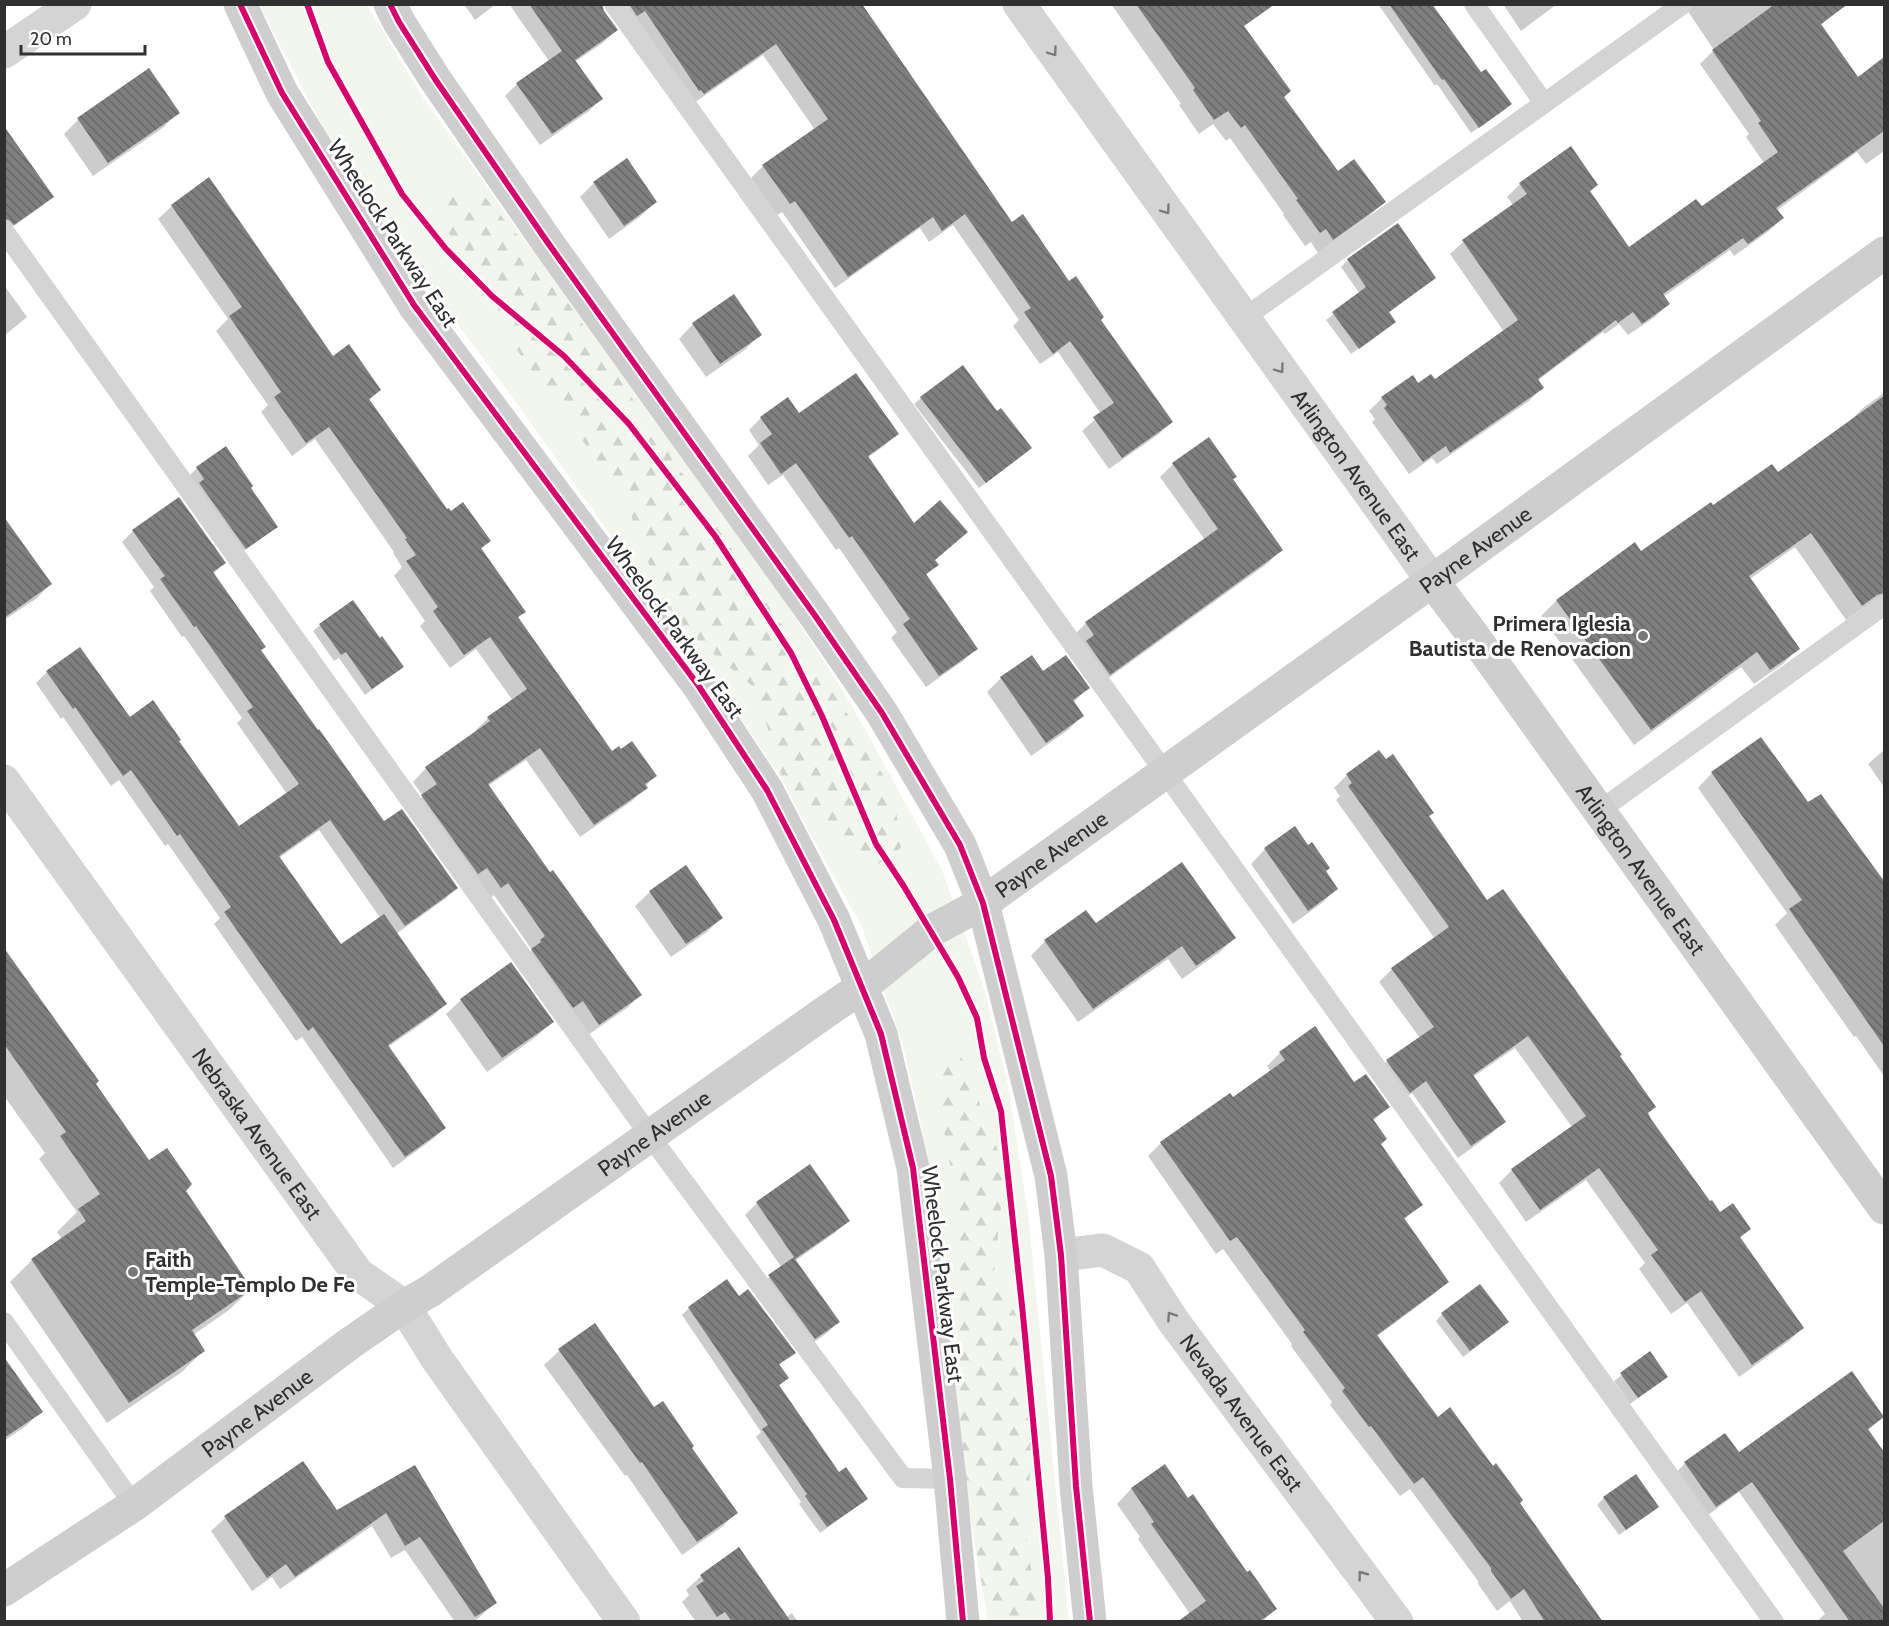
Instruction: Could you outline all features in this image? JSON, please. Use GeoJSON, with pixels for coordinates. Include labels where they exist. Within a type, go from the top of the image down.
{"type":"FeatureCollection","features":[{"type":"Feature","properties":{"kind":"street"},"geometry":{"type":"LineString","coordinates":[[4,52],[75,4]]}},
{"type":"Feature","properties":{"kind":"street","name":"Wheelock Parkway East"},"geometry":{"type":"LineString","coordinates":[[240,4],[282,93],[414,305],[698,685],[767,790],[834,920],[881,1034],[913,1167],[950,1479],[963,1622]]}},
{"type":"Feature","properties":{"kind":"street"},"geometry":{"type":"LineString","coordinates":[[390,4],[435,79],[541,234],[816,617],[882,713],[960,845],[983,903],[1051,1176],[1061,1255],[1076,1486],[1090,1622]]}},
{"type":"Feature","properties":{"kind":"street","name":"Arlington Avenue East"},"geometry":{"type":"LineString","coordinates":[[1018,4],[1884,1208]]}},
{"type":"Feature","properties":{"kind":"street","name":"Payne Avenue"},"geometry":{"type":"LineString","coordinates":[[4,1590],[134,1505],[349,1344],[404,1306],[430,1292],[862,987],[931,931],[983,903],[1884,253]]}},
{"type":"Feature","properties":{"kind":"street","name":"Nebraska Avenue East"},"geometry":{"type":"LineString","coordinates":[[4,782],[358,1274],[404,1306],[436,1359],[624,1622]]}},
{"type":"Feature","properties":{"kind":"street","name":"Nevada Avenue East"},"geometry":{"type":"LineString","coordinates":[[1061,1255],[1102,1250],[1139,1268],[1174,1322],[1397,1622]]}},
{"type":"Feature","properties":{"kind":"lane"},"geometry":{"type":"LineString","coordinates":[[614,4],[1774,1622]]}},
{"type":"Feature","properties":{"kind":"lane"},"geometry":{"type":"LineString","coordinates":[[1474,4],[1544,103]]}},
{"type":"Feature","properties":{"kind":"lane"},"geometry":{"type":"LineString","coordinates":[[1244,318],[1683,4]]}},
{"type":"Feature","properties":{"kind":"lane"},"geometry":{"type":"LineString","coordinates":[[4,231],[650,1136],[903,1478],[950,1479]]}},
{"type":"Feature","properties":{"kind":"lane"},"geometry":{"type":"LineString","coordinates":[[1599,811],[1884,605]]}},
{"type":"Feature","properties":{"kind":"lane"},"geometry":{"type":"LineString","coordinates":[[4,1322],[134,1505]]}},
{"type":"Feature","properties":{"kind":"green space"},"geometry":{"type":"Polygon","coordinates":[[[259,5],[367,5],[422,96],[542,264],[641,395],[782,597],[850,702],[942,870],[983,985],[1008,1085],[1028,1213],[1069,1621],[988,1621],[971,1522],[945,1279],[919,1114],[902,1042],[862,927],[782,779],[513,398],[414,266],[328,137],[259,5]]]}},
{"type":"Feature","properties":{"kind":"green space"},"geometry":{"type":"Polygon","coordinates":[[[464,191],[484,196],[542,264],[775,616],[844,708],[894,794],[901,848],[874,867],[782,779],[757,690],[668,616],[625,499],[490,313],[444,224],[442,208],[446,197],[464,191]]]}},
{"type":"Feature","properties":{"kind":"green space"},"geometry":{"type":"Polygon","coordinates":[[[959,1051],[1005,1169],[994,1272],[1030,1342],[1034,1443],[1024,1523],[1039,1621],[988,1621],[967,1494],[954,1369],[961,1225],[935,1080],[959,1051]]]}},
{"type":"Feature","properties":{"kind":"building"},"geometry":{"type":"Polygon","coordinates":[[[529,4],[602,4],[604,11],[618,30],[575,60],[603,99],[552,134],[516,83],[562,51],[529,4]]]}},
{"type":"Feature","properties":{"kind":"building"},"geometry":{"type":"Polygon","coordinates":[[[629,4],[862,4],[1012,222],[1023,214],[1069,281],[1076,276],[1104,317],[1101,320],[1173,422],[1122,458],[1093,417],[1114,403],[1070,341],[1053,354],[1024,312],[1031,308],[965,214],[942,231],[933,217],[848,277],[795,201],[790,204],[762,165],[828,119],[776,44],[704,94],[701,90],[699,91],[645,11],[637,16],[629,4]]]}},
{"type":"Feature","properties":{"kind":"building"},"geometry":{"type":"Polygon","coordinates":[[[1136,4],[1275,4],[1244,26],[1291,91],[1284,97],[1338,171],[1354,159],[1386,202],[1333,240],[1326,229],[1320,233],[1245,125],[1241,128],[1228,111],[1214,120],[1193,90],[1195,88],[1136,4]]]}},
{"type":"Feature","properties":{"kind":"building"},"geometry":{"type":"Polygon","coordinates":[[[1389,4],[1432,4],[1481,72],[1486,69],[1512,104],[1479,128],[1389,4]]]}},
{"type":"Feature","properties":{"kind":"building"},"geometry":{"type":"Polygon","coordinates":[[[1775,4],[1848,4],[1821,24],[1858,77],[1884,57],[1884,131],[1776,208],[1784,218],[1748,244],[1743,238],[1663,294],[1670,304],[1642,324],[1633,312],[1618,323],[1616,320],[1538,379],[1544,388],[1450,453],[1446,446],[1423,462],[1384,408],[1387,405],[1381,397],[1413,375],[1418,383],[1431,374],[1435,379],[1518,320],[1462,240],[1527,194],[1519,183],[1571,146],[1598,185],[1590,191],[1629,247],[1696,199],[1702,206],[1778,152],[1758,123],[1761,121],[1712,50],[1775,4]]]}},
{"type":"Feature","properties":{"kind":"building"},"geometry":{"type":"Polygon","coordinates":[[[149,68],[180,113],[108,163],[77,118],[149,68]]]}},
{"type":"Feature","properties":{"kind":"building"},"geometry":{"type":"Polygon","coordinates":[[[4,126],[54,197],[14,225],[4,219],[4,126]]]}},
{"type":"Feature","properties":{"kind":"building"},"geometry":{"type":"Polygon","coordinates":[[[627,158],[657,202],[624,226],[593,182],[627,158]]]}},
{"type":"Feature","properties":{"kind":"building"},"geometry":{"type":"Polygon","coordinates":[[[209,177],[333,356],[349,344],[381,390],[369,399],[447,509],[451,511],[463,502],[491,541],[481,548],[526,612],[518,617],[612,751],[619,746],[621,749],[632,741],[657,776],[645,784],[648,788],[594,825],[540,748],[488,784],[550,872],[553,870],[642,995],[599,1025],[583,1001],[573,1008],[531,949],[545,936],[508,883],[501,888],[487,868],[478,874],[421,795],[437,784],[425,767],[490,721],[487,717],[527,689],[490,637],[464,655],[433,611],[438,607],[406,561],[416,555],[405,539],[407,538],[329,427],[306,443],[274,397],[281,392],[229,316],[242,307],[171,205],[209,177]]]}},
{"type":"Feature","properties":{"kind":"building"},"geometry":{"type":"Polygon","coordinates":[[[1398,223],[1436,278],[1389,312],[1396,322],[1359,349],[1332,312],[1366,287],[1347,259],[1398,223]]]}},
{"type":"Feature","properties":{"kind":"building"},"geometry":{"type":"Polygon","coordinates":[[[734,294],[762,335],[720,364],[692,323],[734,294]]]}},
{"type":"Feature","properties":{"kind":"building"},"geometry":{"type":"Polygon","coordinates":[[[963,365],[997,411],[1001,408],[1032,448],[986,483],[920,397],[963,365]]]}},
{"type":"Feature","properties":{"kind":"building"},"geometry":{"type":"Polygon","coordinates":[[[856,373],[899,434],[868,456],[914,523],[940,500],[968,532],[935,560],[939,565],[926,574],[978,649],[939,676],[903,624],[910,619],[852,536],[849,538],[796,463],[781,474],[760,443],[772,434],[760,417],[788,397],[799,413],[856,373]]]}},
{"type":"Feature","properties":{"kind":"building"},"geometry":{"type":"Polygon","coordinates":[[[1884,396],[1884,593],[1877,595],[1862,606],[1811,533],[1749,576],[1800,649],[1770,670],[1757,652],[1651,730],[1556,600],[1635,542],[1641,551],[1711,502],[1713,505],[1772,464],[1778,472],[1884,396]]]}},
{"type":"Feature","properties":{"kind":"building"},"geometry":{"type":"Polygon","coordinates":[[[1209,437],[1237,477],[1233,479],[1283,550],[1110,675],[1086,641],[1094,635],[1085,622],[1218,529],[1172,463],[1209,437]]]}},
{"type":"Feature","properties":{"kind":"building"},"geometry":{"type":"Polygon","coordinates":[[[226,446],[278,527],[246,549],[199,483],[204,479],[196,467],[226,446]]]}},
{"type":"Feature","properties":{"kind":"building"},"geometry":{"type":"Polygon","coordinates":[[[179,497],[226,563],[213,572],[266,647],[261,650],[318,730],[384,821],[402,809],[458,888],[405,926],[330,820],[279,856],[341,944],[384,914],[447,1004],[388,1045],[446,1128],[405,1157],[313,1027],[308,1031],[224,912],[231,907],[180,834],[177,836],[131,770],[123,776],[75,707],[73,709],[46,671],[80,647],[130,717],[153,700],[239,826],[299,784],[247,711],[253,707],[160,579],[165,576],[132,530],[179,497]]]}},
{"type":"Feature","properties":{"kind":"building"},"geometry":{"type":"Polygon","coordinates":[[[4,517],[52,584],[4,618],[4,517]]]}},
{"type":"Feature","properties":{"kind":"building"},"geometry":{"type":"Polygon","coordinates":[[[353,600],[404,667],[372,689],[346,652],[341,655],[319,624],[353,600]]]}},
{"type":"Feature","properties":{"kind":"building"},"geometry":{"type":"Polygon","coordinates":[[[1032,655],[1043,671],[1066,655],[1090,688],[1073,700],[1084,716],[1046,743],[1000,677],[1032,655]]]}},
{"type":"Feature","properties":{"kind":"building"},"geometry":{"type":"Polygon","coordinates":[[[1761,737],[1808,802],[1821,794],[1884,881],[1884,1046],[1789,909],[1802,900],[1711,772],[1761,737]]]}},
{"type":"Feature","properties":{"kind":"building"},"geometry":{"type":"Polygon","coordinates":[[[1379,750],[1386,759],[1393,754],[1434,813],[1429,816],[1487,900],[1503,889],[1622,1055],[1620,1056],[1656,1107],[1648,1113],[1651,1119],[1710,1201],[1712,1200],[1720,1212],[1733,1203],[1751,1229],[1740,1237],[1804,1328],[1752,1365],[1701,1291],[1685,1302],[1651,1255],[1658,1250],[1599,1168],[1540,1210],[1511,1169],[1586,1116],[1528,1036],[1473,1075],[1506,1122],[1471,1146],[1426,1081],[1410,1093],[1386,1060],[1434,1027],[1391,968],[1449,927],[1348,786],[1352,783],[1346,774],[1379,750]]]}},
{"type":"Feature","properties":{"kind":"building"},"geometry":{"type":"Polygon","coordinates":[[[1295,826],[1308,845],[1312,842],[1330,868],[1326,871],[1338,889],[1308,911],[1264,848],[1295,826]]]}},
{"type":"Feature","properties":{"kind":"building"},"geometry":{"type":"Polygon","coordinates":[[[1182,862],[1236,938],[1196,966],[1182,946],[1093,1009],[1044,940],[1086,910],[1096,923],[1182,862]]]}},
{"type":"Feature","properties":{"kind":"building"},"geometry":{"type":"Polygon","coordinates":[[[686,865],[723,918],[686,944],[649,891],[686,865]]]}},
{"type":"Feature","properties":{"kind":"building","name":"Faith Temple-Templo De Fe"},"geometry":{"type":"Polygon","coordinates":[[[4,948],[99,1081],[96,1084],[149,1160],[167,1148],[192,1184],[186,1191],[252,1289],[192,1330],[205,1351],[129,1403],[31,1259],[86,1221],[78,1209],[100,1194],[60,1136],[66,1132],[4,1044],[4,948]]]}},
{"type":"Feature","properties":{"kind":"building"},"geometry":{"type":"Polygon","coordinates":[[[511,962],[554,1022],[502,1058],[460,999],[511,962]]]}},
{"type":"Feature","properties":{"kind":"building"},"geometry":{"type":"Polygon","coordinates":[[[1315,1026],[1354,1082],[1366,1074],[1390,1107],[1373,1119],[1387,1139],[1381,1144],[1423,1205],[1404,1218],[1449,1282],[1377,1335],[1438,1417],[1450,1407],[1493,1466],[1496,1463],[1523,1500],[1520,1503],[1603,1622],[1545,1622],[1524,1589],[1511,1599],[1491,1568],[1423,1477],[1414,1484],[1371,1426],[1369,1427],[1342,1391],[1345,1388],[1303,1332],[1305,1330],[1237,1237],[1230,1241],[1160,1142],[1230,1093],[1233,1097],[1285,1060],[1279,1052],[1315,1026]]]}},
{"type":"Feature","properties":{"kind":"building"},"geometry":{"type":"Polygon","coordinates":[[[810,1164],[850,1221],[795,1259],[840,1322],[815,1339],[768,1275],[794,1257],[756,1202],[810,1164]]]}},
{"type":"Feature","properties":{"kind":"building"},"geometry":{"type":"Polygon","coordinates":[[[727,1279],[739,1296],[748,1289],[796,1353],[779,1364],[789,1378],[779,1385],[839,1472],[846,1467],[868,1499],[827,1527],[762,1429],[768,1425],[688,1307],[727,1279]]]}},
{"type":"Feature","properties":{"kind":"building"},"geometry":{"type":"Polygon","coordinates":[[[1480,1284],[1509,1322],[1470,1351],[1441,1313],[1480,1284]]]}},
{"type":"Feature","properties":{"kind":"building"},"geometry":{"type":"Polygon","coordinates":[[[595,1323],[654,1407],[663,1401],[694,1446],[692,1448],[738,1513],[697,1542],[642,1462],[640,1463],[558,1349],[595,1323]]]}},
{"type":"Feature","properties":{"kind":"building"},"geometry":{"type":"Polygon","coordinates":[[[1650,1351],[1668,1377],[1638,1398],[1620,1373],[1650,1351]]]}},
{"type":"Feature","properties":{"kind":"building"},"geometry":{"type":"Polygon","coordinates":[[[4,1357],[43,1412],[4,1438],[4,1357]]]}},
{"type":"Feature","properties":{"kind":"building"},"geometry":{"type":"Polygon","coordinates":[[[1852,1371],[1884,1417],[1868,1429],[1884,1452],[1884,1521],[1843,1551],[1884,1608],[1884,1622],[1850,1622],[1752,1482],[1716,1507],[1684,1462],[1725,1433],[1739,1452],[1852,1371]]]}},
{"type":"Feature","properties":{"kind":"building"},"geometry":{"type":"Polygon","coordinates":[[[303,1461],[337,1510],[415,1465],[497,1603],[475,1617],[420,1537],[405,1546],[386,1513],[295,1577],[286,1564],[267,1578],[224,1516],[303,1461]]]}},
{"type":"Feature","properties":{"kind":"building"},"geometry":{"type":"Polygon","coordinates":[[[1165,1464],[1188,1498],[1193,1494],[1247,1572],[1250,1570],[1277,1609],[1259,1622],[1177,1622],[1206,1601],[1151,1524],[1154,1522],[1131,1488],[1165,1464]]]}},
{"type":"Feature","properties":{"kind":"building"},"geometry":{"type":"Polygon","coordinates":[[[1636,1474],[1659,1507],[1626,1530],[1603,1497],[1636,1474]]]}},
{"type":"Feature","properties":{"kind":"building"},"geometry":{"type":"Polygon","coordinates":[[[739,1547],[791,1622],[732,1622],[725,1612],[717,1617],[696,1586],[704,1581],[700,1575],[739,1547]]]}},
{"type":"Feature","properties":{"kind":"cycle path"},"geometry":{"type":"LineString","coordinates":[[240,4],[282,93],[414,305],[698,685],[767,790],[834,920],[881,1034],[913,1168],[950,1479],[963,1622]]}},
{"type":"Feature","properties":{"kind":"cycle path"},"geometry":{"type":"LineString","coordinates":[[307,4],[328,62],[402,194],[446,249],[492,296],[564,356],[629,424],[715,536],[791,653],[822,716],[876,844],[958,977],[977,1018],[984,1058],[1001,1111],[1023,1315],[1048,1578],[1050,1622]]}},
{"type":"Feature","properties":{"kind":"cycle path"},"geometry":{"type":"LineString","coordinates":[[390,4],[435,79],[548,243],[816,617],[882,713],[960,845],[983,903],[1051,1176],[1061,1255],[1076,1486],[1090,1622]]}},
{"type":"Feature","properties":{"kind":"place","name":"Primera Iglesia Bautista de Renovacion"},"geometry":{"type":"Point","coordinates":[1643,636]}},
{"type":"Feature","properties":{"kind":"place","name":"Faith Temple-Templo De Fe"},"geometry":{"type":"Point","coordinates":[133,1272]}}]}
